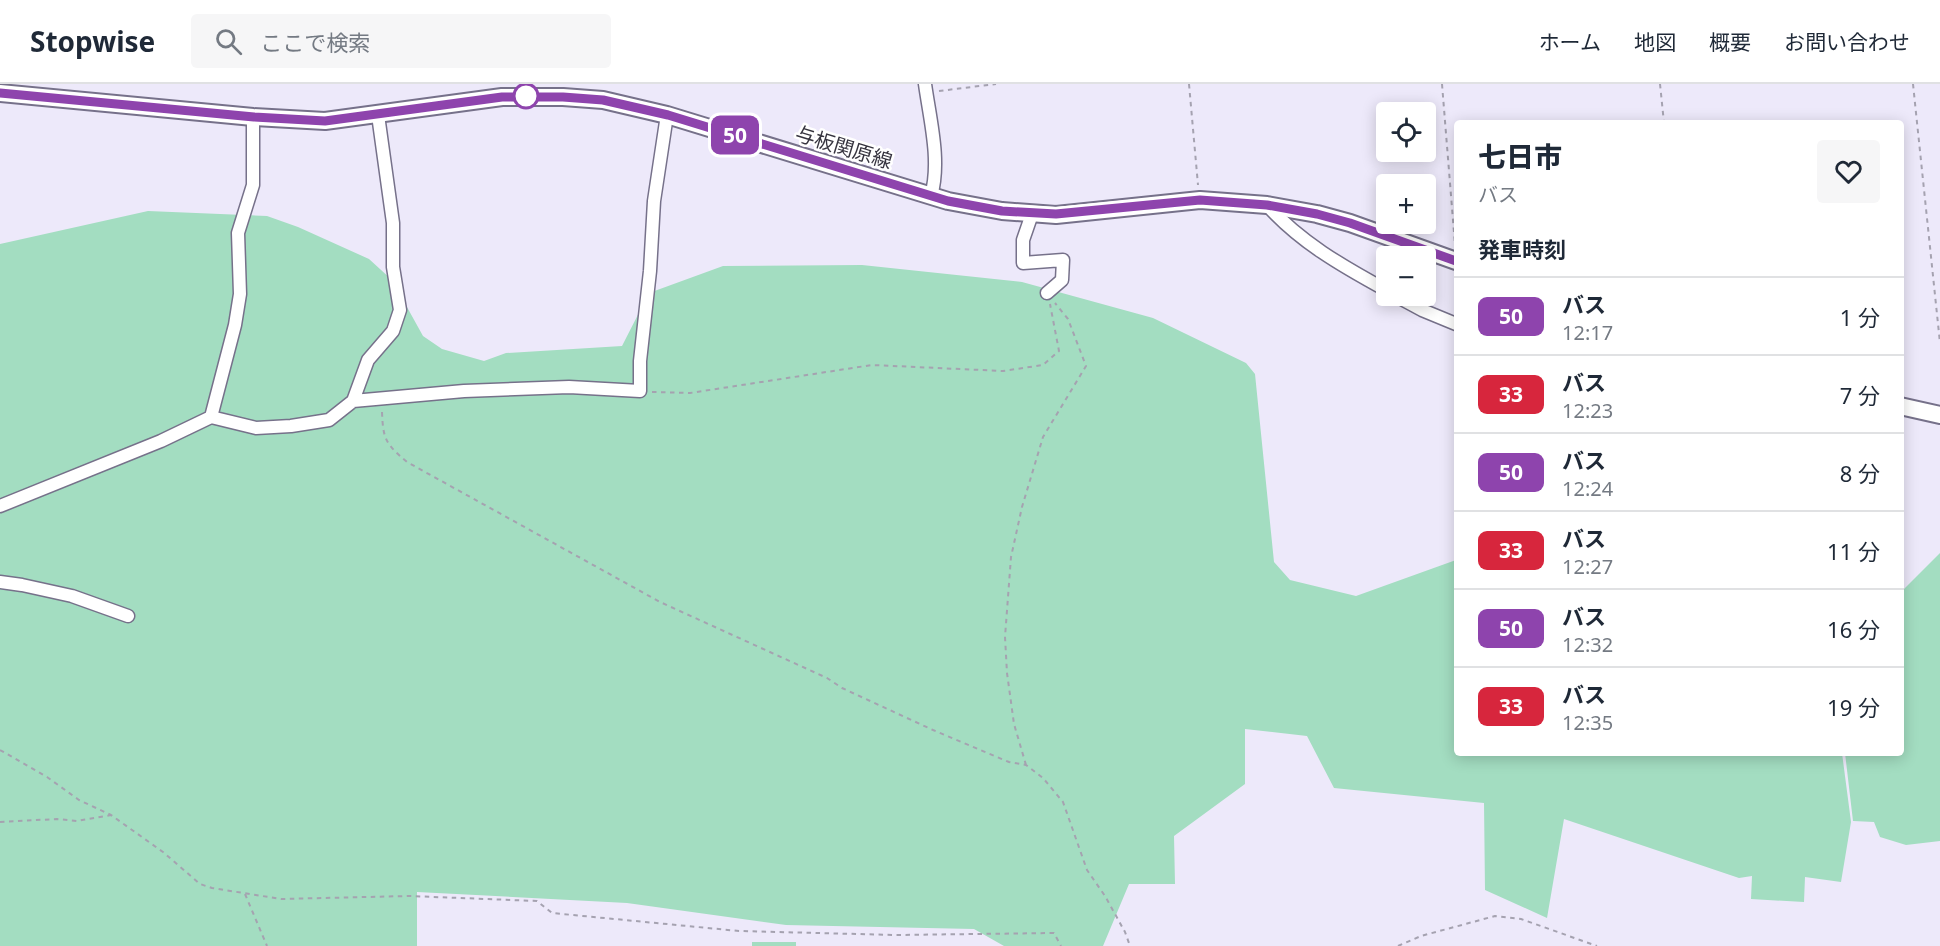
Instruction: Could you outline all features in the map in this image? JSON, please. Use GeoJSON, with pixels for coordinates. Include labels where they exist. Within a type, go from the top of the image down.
{"type":"FeatureCollection","features":[{"type":"Feature","properties":{"kind":"main road","name":"与板関原線"},"geometry":{"type":"LineString","coordinates":[[0,93],[254,117],[325,121],[378,115],[502,91],[603,100],[668,115],[931,196],[1002,211],[1032,214],[1090,212],[1200,200],[1267,205],[1317,214],[1350,223],[1454,260]]}},
{"type":"Feature","properties":{"kind":"main road"},"geometry":{"type":"LineString","coordinates":[[1904,407],[1940,415]]}},
{"type":"Feature","properties":{"kind":"street"},"geometry":{"type":"LineString","coordinates":[[925,89],[934,158],[935,181],[931,196]]}},
{"type":"Feature","properties":{"kind":"street"},"geometry":{"type":"LineString","coordinates":[[0,506],[161,441],[211,417],[256,428],[291,426],[329,420],[353,401],[368,360],[393,332],[400,310],[393,267],[393,223],[378,115]]}},
{"type":"Feature","properties":{"kind":"street"},"geometry":{"type":"LineString","coordinates":[[353,401],[464,391],[569,387],[640,391],[640,361],[650,271],[654,201],[668,115]]}},
{"type":"Feature","properties":{"kind":"street"},"geometry":{"type":"LineString","coordinates":[[211,417],[236,325],[240,294],[238,233],[253,185],[254,117]]}},
{"type":"Feature","properties":{"kind":"street"},"geometry":{"type":"LineString","coordinates":[[1267,205],[1283,224],[1308,243],[1376,284]]}},
{"type":"Feature","properties":{"kind":"street"},"geometry":{"type":"LineString","coordinates":[[1032,214],[1023,240],[1023,263],[1063,260],[1062,280],[1047,293]]}},
{"type":"Feature","properties":{"kind":"street"},"geometry":{"type":"LineString","coordinates":[[1415,306],[1454,323]]}},
{"type":"Feature","properties":{"kind":"street"},"geometry":{"type":"LineString","coordinates":[[0,582],[72,596],[128,616]]}},
{"type":"Feature","properties":{"kind":"path"},"geometry":{"type":"LineString","coordinates":[[925,89],[996,84]]}},
{"type":"Feature","properties":{"kind":"path"},"geometry":{"type":"LineString","coordinates":[[1189,84],[1200,200]]}},
{"type":"Feature","properties":{"kind":"path"},"geometry":{"type":"LineString","coordinates":[[1442,84],[1454,229]]}},
{"type":"Feature","properties":{"kind":"path"},"geometry":{"type":"LineString","coordinates":[[1660,84],[1664,120]]}},
{"type":"Feature","properties":{"kind":"path"},"geometry":{"type":"LineString","coordinates":[[1913,84],[1940,343]]}},
{"type":"Feature","properties":{"kind":"path"},"geometry":{"type":"LineString","coordinates":[[640,391],[690,393],[872,365],[1003,371],[1042,365],[1059,351],[1047,293]]}},
{"type":"Feature","properties":{"kind":"path"},"geometry":{"type":"LineString","coordinates":[[1026,765],[1014,724],[1007,673],[1005,637],[1011,557],[1022,507],[1043,437],[1086,366],[1068,319],[1047,293]]}},
{"type":"Feature","properties":{"kind":"path"},"geometry":{"type":"LineString","coordinates":[[381,400],[383,434],[391,448],[407,462],[660,602],[827,678],[842,688],[933,730],[1009,762],[1026,765],[1043,778],[1063,802],[1087,870],[1105,896],[1131,946]]}},
{"type":"Feature","properties":{"kind":"path"},"geometry":{"type":"LineString","coordinates":[[0,750],[47,777],[79,800],[111,815],[163,852],[200,884],[245,894],[280,899],[409,896],[537,901],[552,913],[738,931],[896,935],[1054,933],[1061,946]]}},
{"type":"Feature","properties":{"kind":"path"},"geometry":{"type":"LineString","coordinates":[[0,822],[57,819],[77,821],[111,815]]}},
{"type":"Feature","properties":{"kind":"path"},"geometry":{"type":"LineString","coordinates":[[245,894],[267,946]]}},
{"type":"Feature","properties":{"kind":"path"},"geometry":{"type":"LineString","coordinates":[[1398,946],[1449,927],[1495,916],[1521,920],[1597,946]]}},
{"type":"Feature","properties":{"kind":"green space"},"geometry":{"type":"Polygon","coordinates":[[[148,211],[267,216],[298,227],[369,259],[392,280],[423,336],[442,349],[484,361],[506,353],[622,346],[649,293],[723,266],[862,265],[1022,282],[1153,318],[1246,363],[1255,374],[1274,562],[1290,580],[1356,596],[1454,561],[1454,756],[1842,756],[1851,822],[1841,882],[1805,877],[1804,902],[1751,899],[1752,876],[1739,878],[1564,819],[1547,918],[1485,890],[1484,803],[1334,788],[1307,736],[1245,729],[1245,784],[1174,836],[1175,884],[1129,884],[1103,946],[1004,946],[974,929],[786,925],[627,903],[417,892],[417,946],[0,946],[0,244],[148,211]]]}},
{"type":"Feature","properties":{"kind":"green space"},"geometry":{"type":"Polygon","coordinates":[[[1940,553],[1940,841],[1906,845],[1880,837],[1874,822],[1853,821],[1845,756],[1904,756],[1904,589],[1940,553]]]}},
{"type":"Feature","properties":{"kind":"green space"},"geometry":{"type":"Polygon","coordinates":[[[752,942],[796,942],[796,946],[752,946],[752,942]]]}},
{"type":"Feature","properties":{"kind":"bus line","name":"50"},"geometry":{"type":"LineString","coordinates":[[0,93],[254,117],[325,121],[502,97],[563,97],[603,100],[668,115],[948,201],[1032,214],[1090,212],[1200,200],[1267,205],[1317,214],[1350,223],[1454,260]]}}]}
